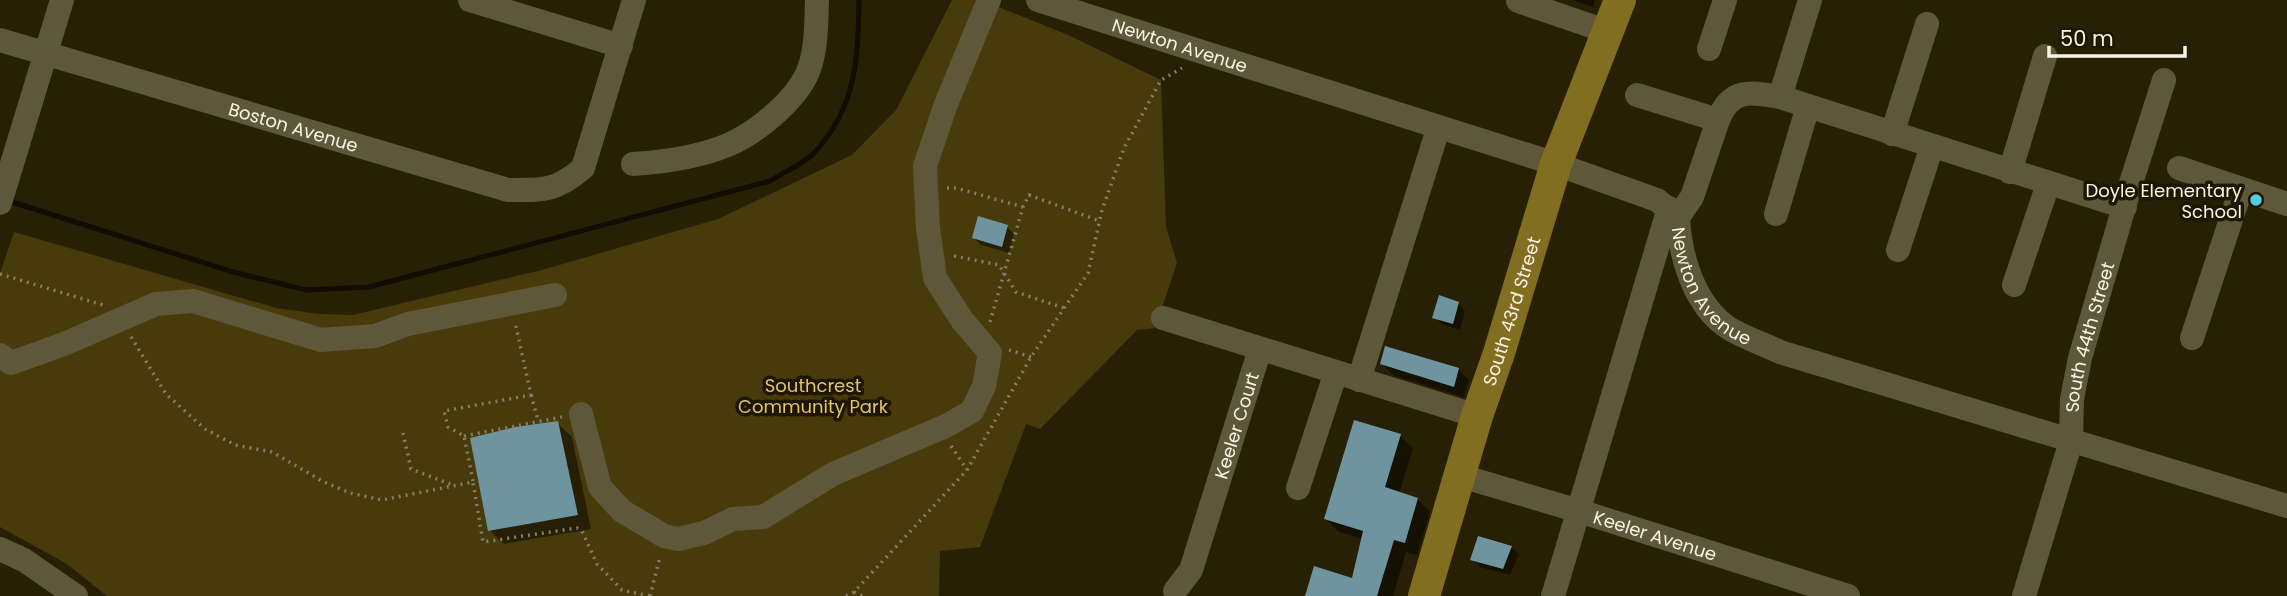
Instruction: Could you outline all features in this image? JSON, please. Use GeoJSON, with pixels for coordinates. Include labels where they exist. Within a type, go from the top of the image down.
{"type":"FeatureCollection","features":[{"type":"Feature","properties":{"kind":"main road","name":"South 43rd Street"},"geometry":{"type":"LineString","coordinates":[[1424,596],[1556,164],[1606,15],[1620,0]]}},
{"type":"Feature","properties":{"kind":"street"},"geometry":{"type":"LineString","coordinates":[[0,203],[62,0]]}},
{"type":"Feature","properties":{"kind":"street"},"geometry":{"type":"LineString","coordinates":[[470,0],[621,46],[635,0]]}},
{"type":"Feature","properties":{"kind":"street"},"geometry":{"type":"LineString","coordinates":[[633,164],[683,158],[728,145],[762,124],[780,108],[798,88],[813,56],[817,0]]}},
{"type":"Feature","properties":{"kind":"street"},"geometry":{"type":"LineString","coordinates":[[581,414],[600,487],[622,511],[664,536],[678,539],[704,533],[733,519],[763,517],[833,474],[940,429],[972,411],[984,386],[990,353],[962,320],[936,278],[931,251],[925,166],[933,138],[989,0]]}},
{"type":"Feature","properties":{"kind":"street","name":"Newton Avenue"},"geometry":{"type":"LineString","coordinates":[[1038,0],[1438,129],[1556,164],[1657,200],[1674,212],[1681,250],[1693,282],[1709,309],[1729,328],[1780,352],[2287,506]]}},
{"type":"Feature","properties":{"kind":"street"},"geometry":{"type":"LineString","coordinates":[[1709,49],[1726,0]]}},
{"type":"Feature","properties":{"kind":"street"},"geometry":{"type":"LineString","coordinates":[[1780,97],[1810,0]]}},
{"type":"Feature","properties":{"kind":"street"},"geometry":{"type":"LineString","coordinates":[[1518,1],[1606,15]]}},
{"type":"Feature","properties":{"kind":"street"},"geometry":{"type":"LineString","coordinates":[[1892,134],[1927,24]]}},
{"type":"Feature","properties":{"kind":"street","name":"Boston Avenue"},"geometry":{"type":"LineString","coordinates":[[0,40],[509,190],[550,190],[569,181],[583,168],[621,46]]}},
{"type":"Feature","properties":{"kind":"street"},"geometry":{"type":"LineString","coordinates":[[2010,172],[2045,56]]}},
{"type":"Feature","properties":{"kind":"street","name":"South 44th Street"},"geometry":{"type":"LineString","coordinates":[[2024,596],[2071,441],[2072,399],[2080,358],[2164,80]]}},
{"type":"Feature","properties":{"kind":"street"},"geometry":{"type":"LineString","coordinates":[[1553,596],[1674,212],[1692,197],[1718,120],[1729,102],[1740,94],[1749,92],[1780,97],[2124,207]]}},
{"type":"Feature","properties":{"kind":"street"},"geometry":{"type":"LineString","coordinates":[[1637,95],[1718,120]]}},
{"type":"Feature","properties":{"kind":"street"},"geometry":{"type":"LineString","coordinates":[[1776,214],[1808,106]]}},
{"type":"Feature","properties":{"kind":"street"},"geometry":{"type":"LineString","coordinates":[[1298,488],[1348,376],[1438,129]]}},
{"type":"Feature","properties":{"kind":"street"},"geometry":{"type":"LineString","coordinates":[[1898,250],[1932,146]]}},
{"type":"Feature","properties":{"kind":"street"},"geometry":{"type":"LineString","coordinates":[[2179,168],[2287,204]]}},
{"type":"Feature","properties":{"kind":"street"},"geometry":{"type":"LineString","coordinates":[[2014,285],[2048,184]]}},
{"type":"Feature","properties":{"kind":"street"},"geometry":{"type":"LineString","coordinates":[[2192,338],[2241,189]]}},
{"type":"Feature","properties":{"kind":"street"},"geometry":{"type":"LineString","coordinates":[[0,355],[11,363],[64,344],[156,304],[193,301],[321,341],[375,336],[408,324],[555,295]]}},
{"type":"Feature","properties":{"kind":"street"},"geometry":{"type":"LineString","coordinates":[[1163,318],[1477,416]]}},
{"type":"Feature","properties":{"kind":"street","name":"Keeler Court"},"geometry":{"type":"LineString","coordinates":[[1175,591],[1191,570],[1260,349]]}},
{"type":"Feature","properties":{"kind":"street","name":"Keeler Avenue"},"geometry":{"type":"LineString","coordinates":[[1461,476],[1848,596]]}},
{"type":"Feature","properties":{"kind":"street"},"geometry":{"type":"LineString","coordinates":[[0,550],[24,560],[76,596]]}},
{"type":"Feature","properties":{"kind":"path"},"geometry":{"type":"LineString","coordinates":[[846,596],[854,592],[967,470],[1031,357],[1088,273],[1100,220],[1124,148],[1161,80],[1208,54]]}},
{"type":"Feature","properties":{"kind":"path"},"geometry":{"type":"LineString","coordinates":[[926,187],[956,188],[1023,207]]}},
{"type":"Feature","properties":{"kind":"path"},"geometry":{"type":"LineString","coordinates":[[990,325],[1004,270],[1029,195],[1100,220]]}},
{"type":"Feature","properties":{"kind":"path"},"geometry":{"type":"LineString","coordinates":[[931,251],[999,265],[1016,292],[1065,308]]}},
{"type":"Feature","properties":{"kind":"path"},"geometry":{"type":"LineString","coordinates":[[0,275],[104,305],[134,340],[166,394],[185,413],[217,437],[235,445],[272,452],[322,481],[350,493],[382,500],[473,482]]}},
{"type":"Feature","properties":{"kind":"path"},"geometry":{"type":"LineString","coordinates":[[511,303],[538,420]]}},
{"type":"Feature","properties":{"kind":"path"},"geometry":{"type":"LineString","coordinates":[[1004,348],[1031,357]]}},
{"type":"Feature","properties":{"kind":"path"},"geometry":{"type":"LineString","coordinates":[[531,395],[444,411],[448,427],[464,436],[581,414]]}},
{"type":"Feature","properties":{"kind":"path"},"geometry":{"type":"LineString","coordinates":[[940,429],[967,470]]}},
{"type":"Feature","properties":{"kind":"path"},"geometry":{"type":"LineString","coordinates":[[403,433],[411,469],[454,486]]}},
{"type":"Feature","properties":{"kind":"path"},"geometry":{"type":"LineString","coordinates":[[464,436],[483,542],[577,528],[582,531],[597,564],[622,590],[650,596],[664,536]]}},
{"type":"Feature","properties":{"kind":"path"},"geometry":{"type":"LineString","coordinates":[[854,592],[862,596]]}},
{"type":"Feature","properties":{"kind":"green space","name":"Southcrest Community Park"},"geometry":{"type":"Polygon","coordinates":[[[952,0],[981,0],[1068,35],[1161,80],[1166,227],[1177,263],[1155,328],[1137,330],[1040,429],[1026,424],[980,547],[940,551],[939,596],[107,596],[67,564],[0,527],[0,273],[14,232],[276,308],[319,314],[353,315],[542,270],[718,219],[852,155],[896,110],[952,0]]]}},
{"type":"Feature","properties":{"kind":"building"},"geometry":{"type":"Polygon","coordinates":[[[978,216],[1008,225],[1002,247],[972,238],[978,216]]]}},
{"type":"Feature","properties":{"kind":"building"},"geometry":{"type":"Polygon","coordinates":[[[1439,295],[1459,302],[1453,324],[1432,318],[1439,295]]]}},
{"type":"Feature","properties":{"kind":"building"},"geometry":{"type":"Polygon","coordinates":[[[1385,346],[1459,368],[1454,387],[1380,364],[1385,346]]]}},
{"type":"Feature","properties":{"kind":"building"},"geometry":{"type":"Polygon","coordinates":[[[1354,420],[1401,434],[1385,487],[1418,498],[1405,543],[1394,540],[1377,596],[1305,596],[1314,566],[1352,578],[1363,531],[1324,519],[1354,420]]]}},
{"type":"Feature","properties":{"kind":"building"},"geometry":{"type":"Polygon","coordinates":[[[558,421],[578,515],[488,531],[470,438],[515,427],[558,421]]]}},
{"type":"Feature","properties":{"kind":"building"},"geometry":{"type":"Polygon","coordinates":[[[1478,536],[1512,546],[1503,569],[1470,560],[1478,536]]]}},
{"type":"Feature","properties":{"kind":"waterway"},"geometry":{"type":"LineString","coordinates":[[9,201],[233,272],[306,290],[369,287],[770,181],[794,168],[815,152],[829,135],[847,99],[856,61],[859,0]]}},
{"type":"Feature","properties":{"kind":"place","name":"Doyle Elementary School"},"geometry":{"type":"Point","coordinates":[2256,200]}}]}
